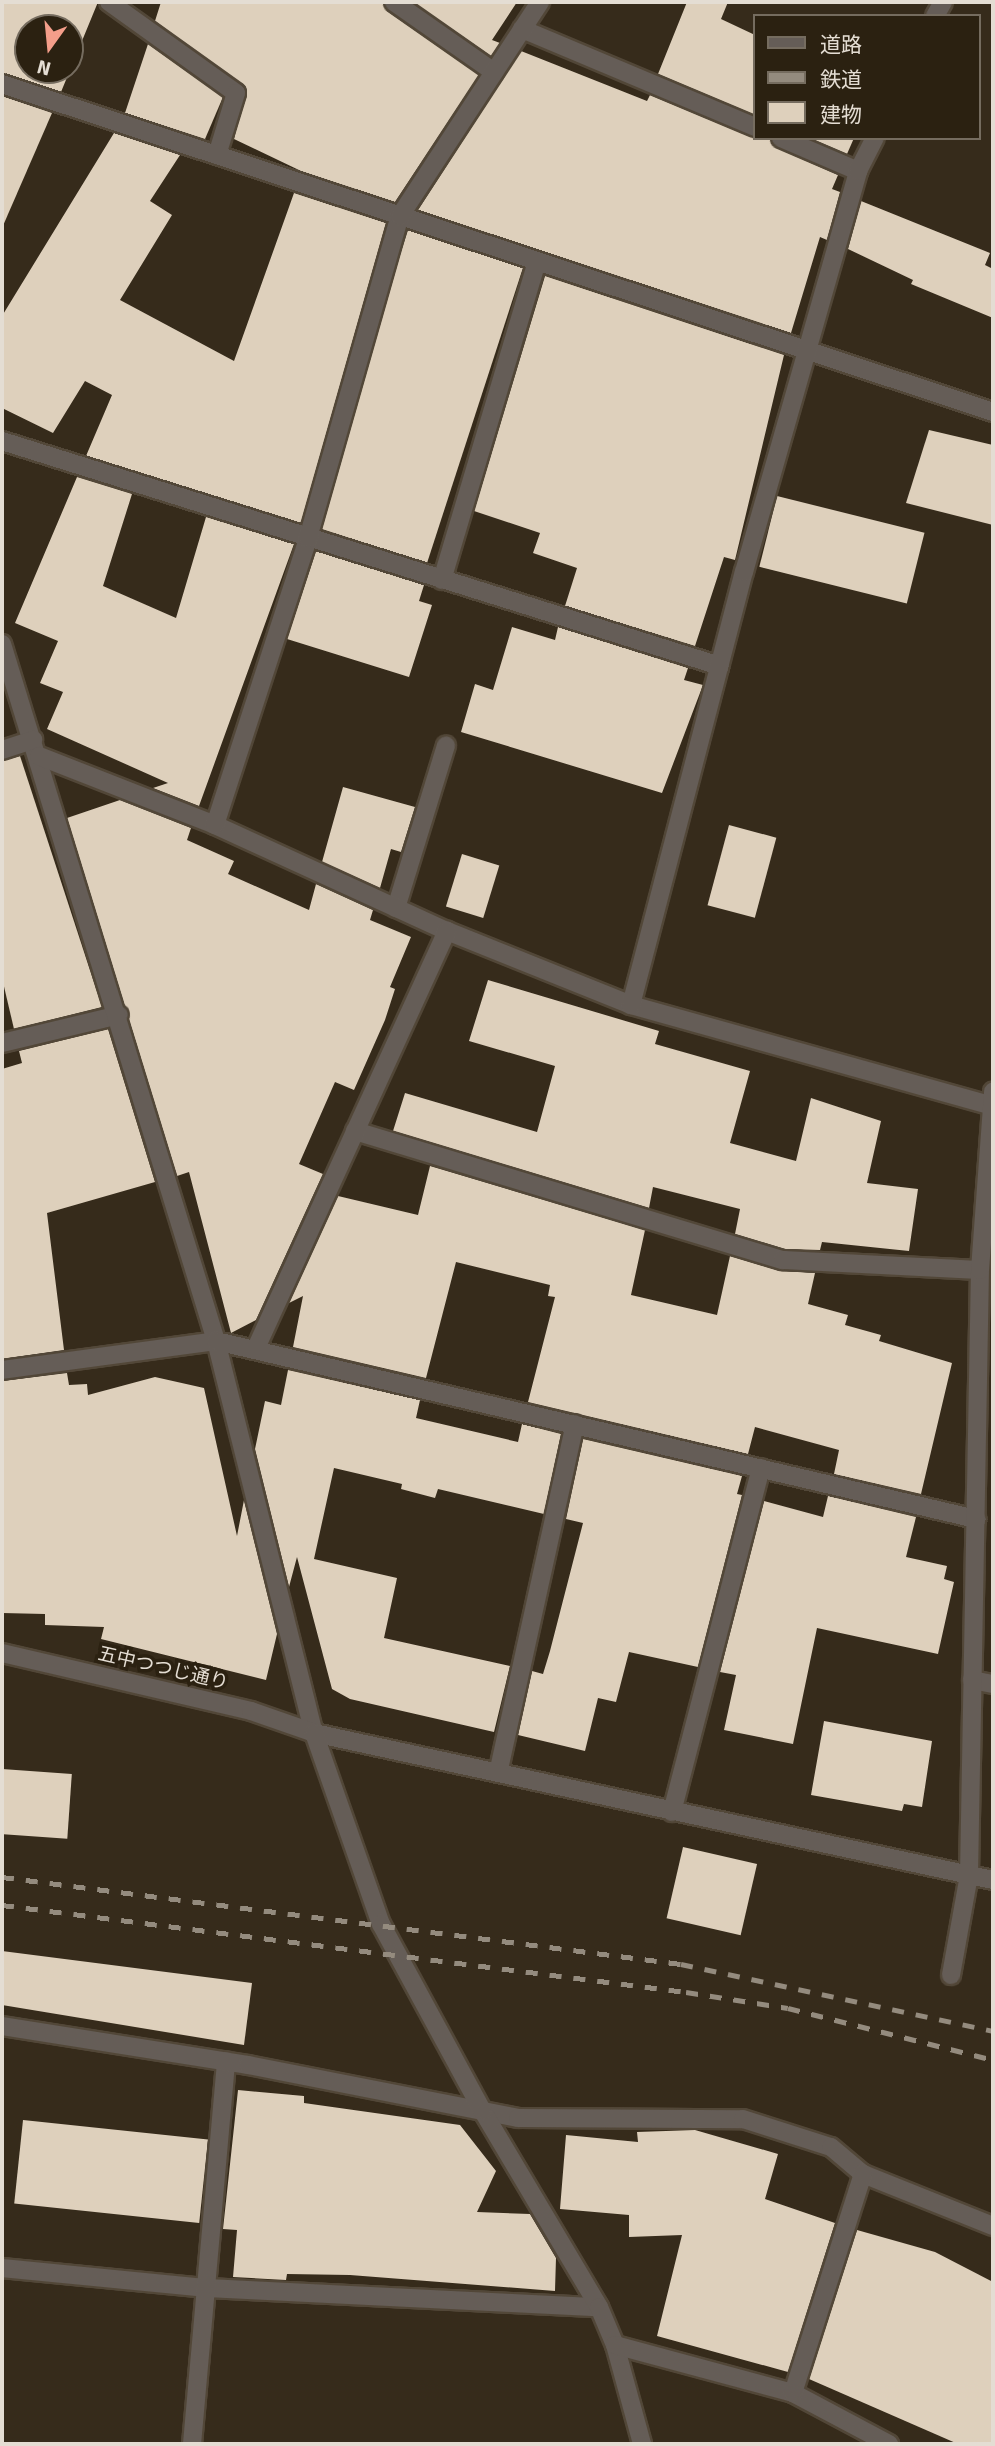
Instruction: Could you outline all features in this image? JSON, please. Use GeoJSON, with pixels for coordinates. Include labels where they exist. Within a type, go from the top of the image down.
{"type":"FeatureCollection","features":[{"type":"Feature","properties":{"kind":"street"},"geometry":{"type":"LineString","coordinates":[[109,2],[236,93],[217,155]]}},
{"type":"Feature","properties":{"kind":"street"},"geometry":{"type":"LineString","coordinates":[[394,2],[494,72]]}},
{"type":"Feature","properties":{"kind":"street"},"geometry":{"type":"LineString","coordinates":[[215,825],[308,538],[400,216],[540,2]]}},
{"type":"Feature","properties":{"kind":"street"},"geometry":{"type":"LineString","coordinates":[[522,29],[754,127]]}},
{"type":"Feature","properties":{"kind":"street"},"geometry":{"type":"LineString","coordinates":[[2,84],[807,353],[993,412]]}},
{"type":"Feature","properties":{"kind":"street"},"geometry":{"type":"LineString","coordinates":[[786,140],[858,171]]}},
{"type":"Feature","properties":{"kind":"street"},"geometry":{"type":"LineString","coordinates":[[631,1005],[720,666],[858,171],[874,140]]}},
{"type":"Feature","properties":{"kind":"street"},"geometry":{"type":"LineString","coordinates":[[442,580],[537,262]]}},
{"type":"Feature","properties":{"kind":"street"},"geometry":{"type":"LineString","coordinates":[[2,441],[720,666]]}},
{"type":"Feature","properties":{"kind":"street"},"geometry":{"type":"LineString","coordinates":[[2,644],[119,1015],[216,1341],[320,1762],[381,1924],[482,2110],[598,2307],[615,2345],[642,2444]]}},
{"type":"Feature","properties":{"kind":"street"},"geometry":{"type":"LineString","coordinates":[[396,908],[446,745]]}},
{"type":"Feature","properties":{"kind":"street"},"geometry":{"type":"LineString","coordinates":[[2,750],[36,748],[215,825],[447,931],[631,1005],[992,1101],[980,1270],[985,1370],[976,1518],[970,1875],[951,1975]]}},
{"type":"Feature","properties":{"kind":"street"},"geometry":{"type":"LineString","coordinates":[[256,1348],[447,931]]}},
{"type":"Feature","properties":{"kind":"street"},"geometry":{"type":"LineString","coordinates":[[2,1043],[119,1015]]}},
{"type":"Feature","properties":{"kind":"street"},"geometry":{"type":"LineString","coordinates":[[355,1131],[783,1260],[980,1270]]}},
{"type":"Feature","properties":{"kind":"street"},"geometry":{"type":"LineString","coordinates":[[2,1370],[216,1341],[256,1348],[976,1518]]}},
{"type":"Feature","properties":{"kind":"street"},"geometry":{"type":"LineString","coordinates":[[499,1769],[575,1424]]}},
{"type":"Feature","properties":{"kind":"street"},"geometry":{"type":"LineString","coordinates":[[672,1812],[761,1468]]}},
{"type":"Feature","properties":{"kind":"street","name":"五中つつじ通り"},"geometry":{"type":"LineString","coordinates":[[2,1653],[251,1711],[314,1732],[499,1769],[672,1812],[993,1880]]}},
{"type":"Feature","properties":{"kind":"street"},"geometry":{"type":"LineString","coordinates":[[972,1680],[993,1684]]}},
{"type":"Feature","properties":{"kind":"street"},"geometry":{"type":"LineString","coordinates":[[2,2026],[226,2062],[517,2118],[743,2119],[831,2147],[863,2174],[993,2225]]}},
{"type":"Feature","properties":{"kind":"street"},"geometry":{"type":"LineString","coordinates":[[192,2444],[226,2062]]}},
{"type":"Feature","properties":{"kind":"street"},"geometry":{"type":"LineString","coordinates":[[793,2393],[863,2174]]}},
{"type":"Feature","properties":{"kind":"street"},"geometry":{"type":"LineString","coordinates":[[2,2268],[206,2288],[598,2307]]}},
{"type":"Feature","properties":{"kind":"street"},"geometry":{"type":"LineString","coordinates":[[615,2345],[793,2393],[889,2444]]}},
{"type":"Feature","properties":{"kind":"building"},"geometry":{"type":"Polygon","coordinates":[[[2,2],[98,2],[84,36],[84,14],[14,14],[14,77],[2,73],[2,2]]]}},
{"type":"Feature","properties":{"kind":"building"},"geometry":{"type":"Polygon","coordinates":[[[161,2],[383,2],[387,11],[479,75],[395,202],[301,171],[234,139],[246,89],[155,21],[161,2]]]}},
{"type":"Feature","properties":{"kind":"building"},"geometry":{"type":"Polygon","coordinates":[[[413,2],[517,2],[492,40],[500,43],[491,56],[413,2]]]}},
{"type":"Feature","properties":{"kind":"building"},"geometry":{"type":"Polygon","coordinates":[[[687,2],[728,2],[721,19],[754,35],[754,115],[658,74],[687,2]]]}},
{"type":"Feature","properties":{"kind":"building"},"geometry":{"type":"Polygon","coordinates":[[[148,44],[223,97],[205,139],[125,113],[148,44]]]}},
{"type":"Feature","properties":{"kind":"building"},"geometry":{"type":"Polygon","coordinates":[[[521,51],[647,101],[650,95],[754,137],[754,140],[771,140],[777,148],[838,175],[832,189],[840,192],[827,240],[820,237],[791,333],[418,210],[521,51]]]}},
{"type":"Feature","properties":{"kind":"building"},"geometry":{"type":"Polygon","coordinates":[[[36,84],[64,84],[61,92],[36,84]]]}},
{"type":"Feature","properties":{"kind":"building"},"geometry":{"type":"Polygon","coordinates":[[[2,96],[52,113],[2,228],[2,96]]]}},
{"type":"Feature","properties":{"kind":"building"},"geometry":{"type":"Polygon","coordinates":[[[114,133],[180,155],[150,201],[172,215],[120,300],[234,361],[294,193],[386,223],[301,523],[86,456],[112,395],[85,381],[53,433],[2,408],[2,316],[114,133]]]}},
{"type":"Feature","properties":{"kind":"building"},"geometry":{"type":"Polygon","coordinates":[[[815,140],[853,140],[847,154],[815,140]]]}},
{"type":"Feature","properties":{"kind":"building"},"geometry":{"type":"Polygon","coordinates":[[[861,201],[990,253],[985,265],[993,269],[993,318],[911,284],[913,280],[848,249],[861,201]]]}},
{"type":"Feature","properties":{"kind":"building"},"geometry":{"type":"Polygon","coordinates":[[[408,230],[523,267],[427,563],[312,526],[408,230]]]}},
{"type":"Feature","properties":{"kind":"building"},"geometry":{"type":"Polygon","coordinates":[[[545,276],[784,355],[735,560],[724,557],[695,646],[565,606],[577,568],[533,553],[540,533],[474,511],[545,276]]]}},
{"type":"Feature","properties":{"kind":"building"},"geometry":{"type":"Polygon","coordinates":[[[929,430],[993,445],[993,525],[906,503],[929,430]]]}},
{"type":"Feature","properties":{"kind":"building"},"geometry":{"type":"Polygon","coordinates":[[[77,477],[132,494],[103,586],[176,618],[206,517],[294,544],[199,806],[153,788],[168,783],[47,729],[63,692],[40,683],[58,641],[15,623],[77,477]]]}},
{"type":"Feature","properties":{"kind":"building"},"geometry":{"type":"Polygon","coordinates":[[[777,496],[924,533],[907,604],[759,567],[777,496]]]}},
{"type":"Feature","properties":{"kind":"building"},"geometry":{"type":"Polygon","coordinates":[[[316,551],[424,585],[419,601],[432,605],[409,677],[287,639],[316,551]]]}},
{"type":"Feature","properties":{"kind":"building"},"geometry":{"type":"Polygon","coordinates":[[[512,627],[555,640],[558,627],[688,668],[684,680],[703,685],[662,793],[461,732],[475,684],[493,690],[512,627]]]}},
{"type":"Feature","properties":{"kind":"building"},"geometry":{"type":"Polygon","coordinates":[[[20,756],[102,1007],[14,1029],[2,978],[2,761],[20,756]]]}},
{"type":"Feature","properties":{"kind":"building"},"geometry":{"type":"Polygon","coordinates":[[[343,787],[415,807],[401,852],[391,849],[380,888],[322,862],[343,787]]]}},
{"type":"Feature","properties":{"kind":"building"},"geometry":{"type":"Polygon","coordinates":[[[120,800],[191,828],[187,840],[234,861],[228,874],[309,910],[316,884],[373,910],[370,920],[411,937],[390,987],[395,989],[385,1020],[354,1090],[335,1082],[299,1164],[323,1174],[256,1320],[231,1333],[189,1172],[177,1176],[67,818],[120,800]]]}},
{"type":"Feature","properties":{"kind":"building"},"geometry":{"type":"Polygon","coordinates":[[[729,825],[776,838],[755,918],[708,905],[729,825]]]}},
{"type":"Feature","properties":{"kind":"building"},"geometry":{"type":"Polygon","coordinates":[[[462,854],[499,865],[483,918],[446,907],[462,854]]]}},
{"type":"Feature","properties":{"kind":"building"},"geometry":{"type":"Polygon","coordinates":[[[488,980],[659,1031],[655,1044],[750,1071],[730,1143],[796,1161],[811,1098],[881,1121],[867,1183],[918,1189],[909,1251],[822,1242],[820,1250],[785,1249],[735,1234],[740,1209],[653,1187],[649,1208],[393,1131],[405,1093],[537,1132],[555,1066],[469,1041],[488,980]]]}},
{"type":"Feature","properties":{"kind":"building"},"geometry":{"type":"Polygon","coordinates":[[[108,1029],[155,1182],[47,1213],[64,1350],[2,1359],[2,1069],[22,1063],[19,1051],[108,1029]]]}},
{"type":"Feature","properties":{"kind":"building"},"geometry":{"type":"Polygon","coordinates":[[[430,1166],[645,1230],[631,1295],[717,1315],[730,1256],[780,1271],[815,1273],[808,1304],[848,1315],[845,1325],[881,1335],[879,1341],[952,1363],[921,1494],[834,1474],[839,1450],[755,1427],[748,1454],[528,1402],[555,1297],[548,1296],[550,1285],[456,1262],[426,1378],[293,1347],[303,1296],[289,1303],[338,1196],[418,1215],[430,1166]]]}},
{"type":"Feature","properties":{"kind":"building"},"geometry":{"type":"Polygon","coordinates":[[[288,1370],[420,1400],[416,1418],[518,1442],[522,1424],[561,1434],[544,1514],[438,1489],[435,1498],[401,1489],[402,1484],[334,1468],[314,1559],[397,1578],[384,1638],[510,1666],[494,1732],[350,1699],[332,1689],[297,1557],[289,1587],[255,1449],[265,1401],[281,1405],[288,1370]]]}},
{"type":"Feature","properties":{"kind":"building"},"geometry":{"type":"Polygon","coordinates":[[[67,1373],[69,1385],[87,1384],[88,1395],[155,1377],[204,1388],[237,1536],[244,1500],[277,1634],[266,1680],[101,1639],[104,1627],[45,1625],[45,1614],[2,1613],[2,1381],[67,1373]]]}},
{"type":"Feature","properties":{"kind":"building"},"geometry":{"type":"Polygon","coordinates":[[[583,1439],[742,1476],[737,1494],[742,1495],[698,1667],[629,1652],[616,1702],[598,1698],[585,1751],[518,1735],[532,1671],[543,1674],[583,1523],[566,1519],[583,1439]]]}},
{"type":"Feature","properties":{"kind":"building"},"geometry":{"type":"Polygon","coordinates":[[[828,1496],[916,1517],[906,1557],[947,1566],[944,1579],[954,1582],[938,1654],[817,1628],[793,1744],[724,1730],[736,1675],[720,1672],[764,1501],[823,1517],[828,1496]]]}},
{"type":"Feature","properties":{"kind":"building"},"geometry":{"type":"Polygon","coordinates":[[[824,1721],[932,1741],[922,1807],[904,1804],[902,1811],[811,1795],[824,1721]]]}},
{"type":"Feature","properties":{"kind":"building"},"geometry":{"type":"Polygon","coordinates":[[[2,1769],[72,1774],[67,1839],[2,1834],[2,1769]]]}},
{"type":"Feature","properties":{"kind":"building"},"geometry":{"type":"Polygon","coordinates":[[[683,1847],[757,1864],[741,1935],[667,1918],[683,1847]]]}},
{"type":"Feature","properties":{"kind":"building"},"geometry":{"type":"Polygon","coordinates":[[[2,1951],[252,1983],[244,2045],[2,2005],[2,1951]]]}},
{"type":"Feature","properties":{"kind":"building"},"geometry":{"type":"Polygon","coordinates":[[[238,2090],[304,2096],[304,2103],[460,2125],[496,2171],[477,2212],[530,2214],[556,2258],[555,2291],[350,2275],[287,2274],[286,2280],[233,2277],[237,2230],[223,2229],[238,2090]]]}},
{"type":"Feature","properties":{"kind":"building"},"geometry":{"type":"Polygon","coordinates":[[[23,2120],[208,2139],[199,2223],[14,2204],[23,2120]]]}},
{"type":"Feature","properties":{"kind":"building"},"geometry":{"type":"Polygon","coordinates":[[[695,2130],[778,2154],[765,2199],[835,2223],[788,2372],[657,2336],[682,2235],[629,2237],[629,2215],[560,2209],[566,2135],[638,2142],[637,2132],[695,2130]]]}},
{"type":"Feature","properties":{"kind":"building"},"geometry":{"type":"Polygon","coordinates":[[[857,2230],[935,2252],[993,2282],[993,2444],[958,2444],[809,2379],[857,2230]]]}},
{"type":"Feature","properties":{"kind":"railway"},"geometry":{"type":"LineString","coordinates":[[2,1877],[681,1964],[993,2031]]}},
{"type":"Feature","properties":{"kind":"railway"},"geometry":{"type":"LineString","coordinates":[[2,1905],[686,1992],[788,2008],[993,2060]]}}]}
